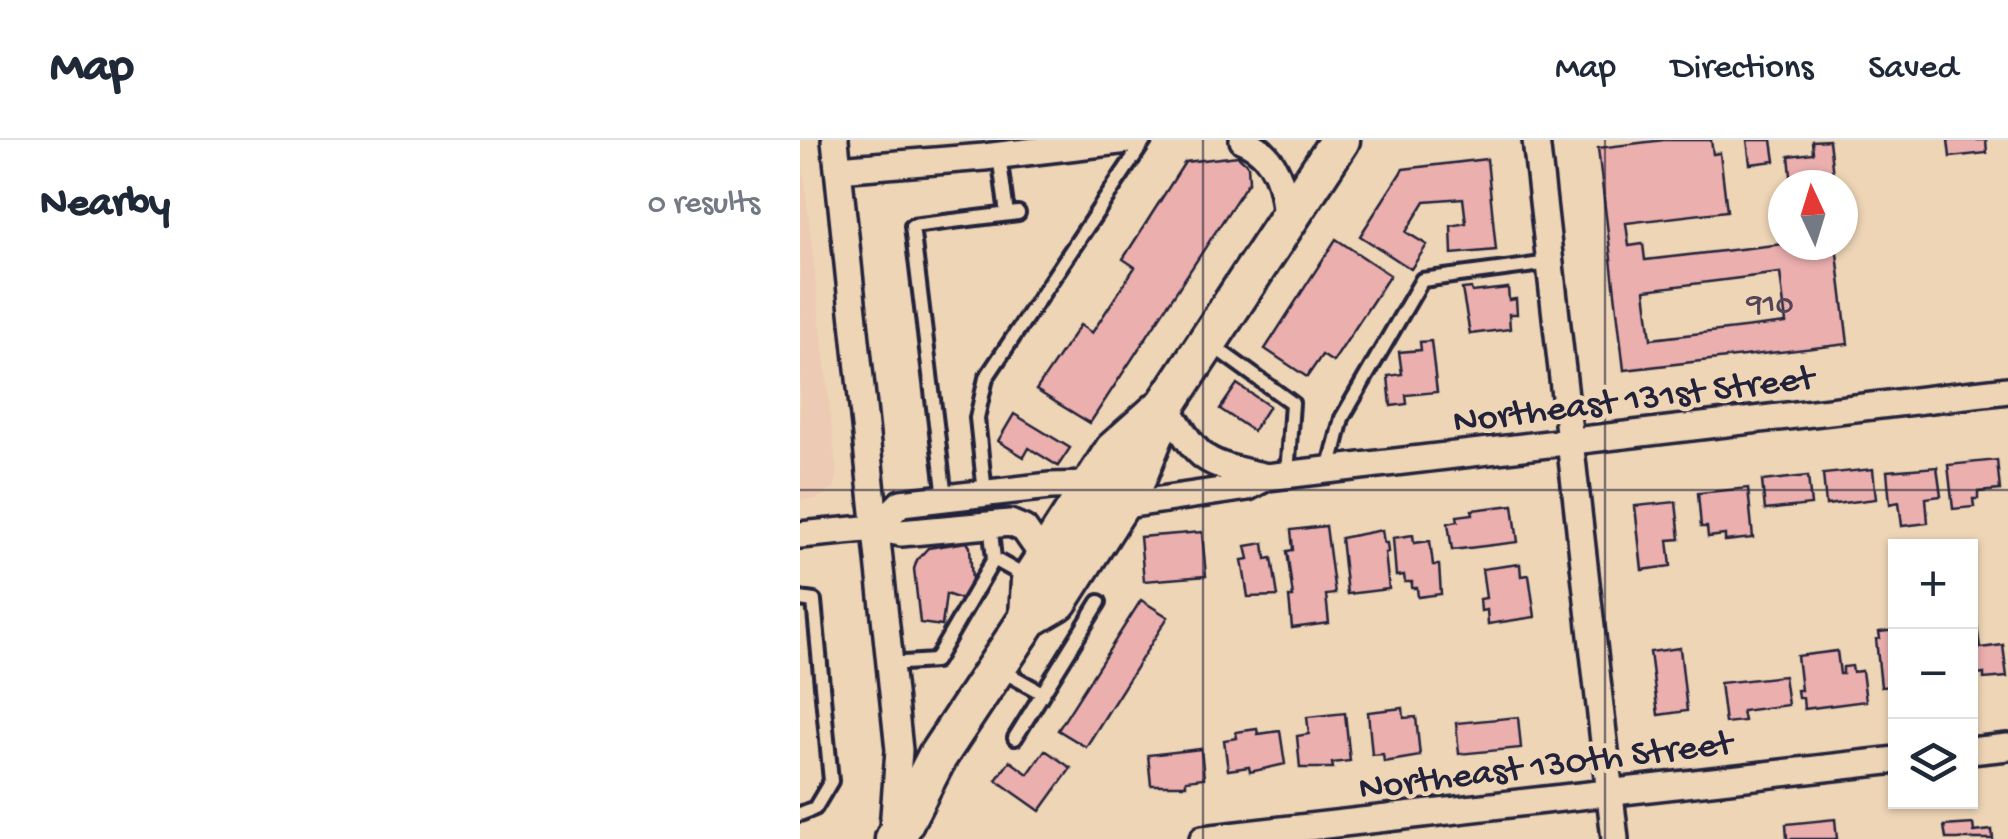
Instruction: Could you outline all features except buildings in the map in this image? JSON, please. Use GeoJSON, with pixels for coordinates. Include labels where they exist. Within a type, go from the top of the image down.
{"type":"FeatureCollection","features":[{"type":"Feature","properties":{"kind":"main road"},"geometry":{"type":"LineString","coordinates":[[894,839],[937,757],[1050,595],[1106,495],[1114,451],[1166,405],[1329,149]]}},
{"type":"Feature","properties":{"kind":"street"},"geometry":{"type":"LineString","coordinates":[[835,140],[898,750],[894,839]]}},
{"type":"Feature","properties":{"kind":"street"},"geometry":{"type":"LineString","coordinates":[[838,169],[1128,140]]}},
{"type":"Feature","properties":{"kind":"street"},"geometry":{"type":"LineString","coordinates":[[1244,140],[1260,149],[1276,168],[1285,196],[1286,221]]}},
{"type":"Feature","properties":{"kind":"street"},"geometry":{"type":"LineString","coordinates":[[1536,140],[1615,839]]}},
{"type":"Feature","properties":{"kind":"street","name":"Northeast 131st Street"},"geometry":{"type":"LineString","coordinates":[[876,528],[901,503],[1050,486],[1106,495],[1248,487],[1277,476],[2008,390]]}},
{"type":"Feature","properties":{"kind":"street","name":"Northeast 131st Street"},"geometry":{"type":"LineString","coordinates":[[1166,405],[1202,457],[1222,466],[1277,476]]}},
{"type":"Feature","properties":{"kind":"street","name":"Northeast 131st Street"},"geometry":{"type":"LineString","coordinates":[[800,535],[876,528],[901,534],[1010,523],[1024,529],[1050,595]]}},
{"type":"Feature","properties":{"kind":"street"},"geometry":{"type":"LineString","coordinates":[[1978,750],[2008,747]]}},
{"type":"Feature","properties":{"kind":"street","name":"Northeast 130th Street"},"geometry":{"type":"LineString","coordinates":[[1203,839],[1888,761]]}},
{"type":"Feature","properties":{"kind":"lane"},"geometry":{"type":"LineString","coordinates":[[985,493],[977,418],[986,378],[1145,140]]}},
{"type":"Feature","properties":{"kind":"lane"},"geometry":{"type":"LineString","coordinates":[[944,498],[912,226],[1013,214],[988,151]]}},
{"type":"Feature","properties":{"kind":"lane"},"geometry":{"type":"LineString","coordinates":[[1330,470],[1342,418],[1422,280],[1550,262]]}},
{"type":"Feature","properties":{"kind":"lane"},"geometry":{"type":"LineString","coordinates":[[1207,342],[1292,403],[1277,476]]}},
{"type":"Feature","properties":{"kind":"lane"},"geometry":{"type":"LineString","coordinates":[[888,664],[935,661],[994,558],[990,524]]}},
{"type":"Feature","properties":{"kind":"lane"},"geometry":{"type":"LineString","coordinates":[[994,558],[1050,595],[1099,602]]}},
{"type":"Feature","properties":{"kind":"lane"},"geometry":{"type":"LineString","coordinates":[[1015,738],[1042,694],[1050,595]]}},
{"type":"Feature","properties":{"kind":"lane"},"geometry":{"type":"LineString","coordinates":[[800,598],[814,602],[831,781],[815,808],[800,814]]}},
{"type":"Feature","properties":{"kind":"lane"},"geometry":{"type":"LineString","coordinates":[[996,668],[1042,694]]}},
{"type":"Feature","properties":{"kind":"shaded area"},"geometry":{"type":"Polygon","coordinates":[[[800,140],[837,474],[834,489],[818,498],[800,500],[800,140]]]}}]}
